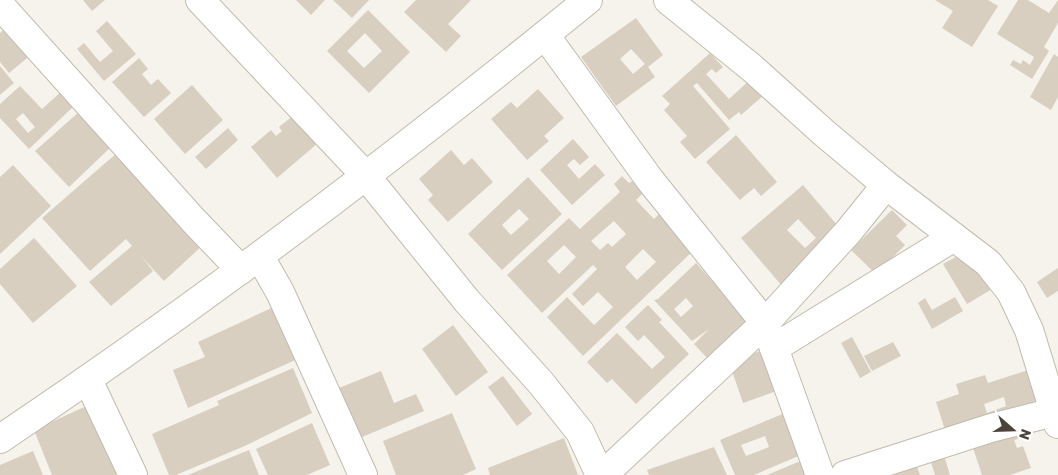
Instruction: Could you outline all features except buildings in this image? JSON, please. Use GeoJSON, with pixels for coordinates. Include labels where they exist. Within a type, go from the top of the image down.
{"type":"FeatureCollection","features":[{"type":"Feature","properties":{"kind":"street"},"geometry":{"type":"LineString","coordinates":[[200,0],[366,175],[467,300],[541,383],[580,432],[602,475],[765,322],[848,232],[886,185]]}},
{"type":"Feature","properties":{"kind":"street"},"geometry":{"type":"LineString","coordinates":[[0,439],[88,380],[251,263],[588,0]]}},
{"type":"Feature","properties":{"kind":"street"},"geometry":{"type":"LineString","coordinates":[[668,0],[752,68],[823,132],[886,185],[988,263],[1011,292],[1029,330],[1056,418],[991,428],[846,475]]}},
{"type":"Feature","properties":{"kind":"street"},"geometry":{"type":"LineString","coordinates":[[0,5],[194,221],[251,263],[280,292],[363,475]]}},
{"type":"Feature","properties":{"kind":"street"},"geometry":{"type":"LineString","coordinates":[[545,35],[650,180],[765,322],[820,475]]}},
{"type":"Feature","properties":{"kind":"street"},"geometry":{"type":"LineString","coordinates":[[774,348],[954,237]]}},
{"type":"Feature","properties":{"kind":"street"},"geometry":{"type":"LineString","coordinates":[[88,380],[133,475]]}}]}
